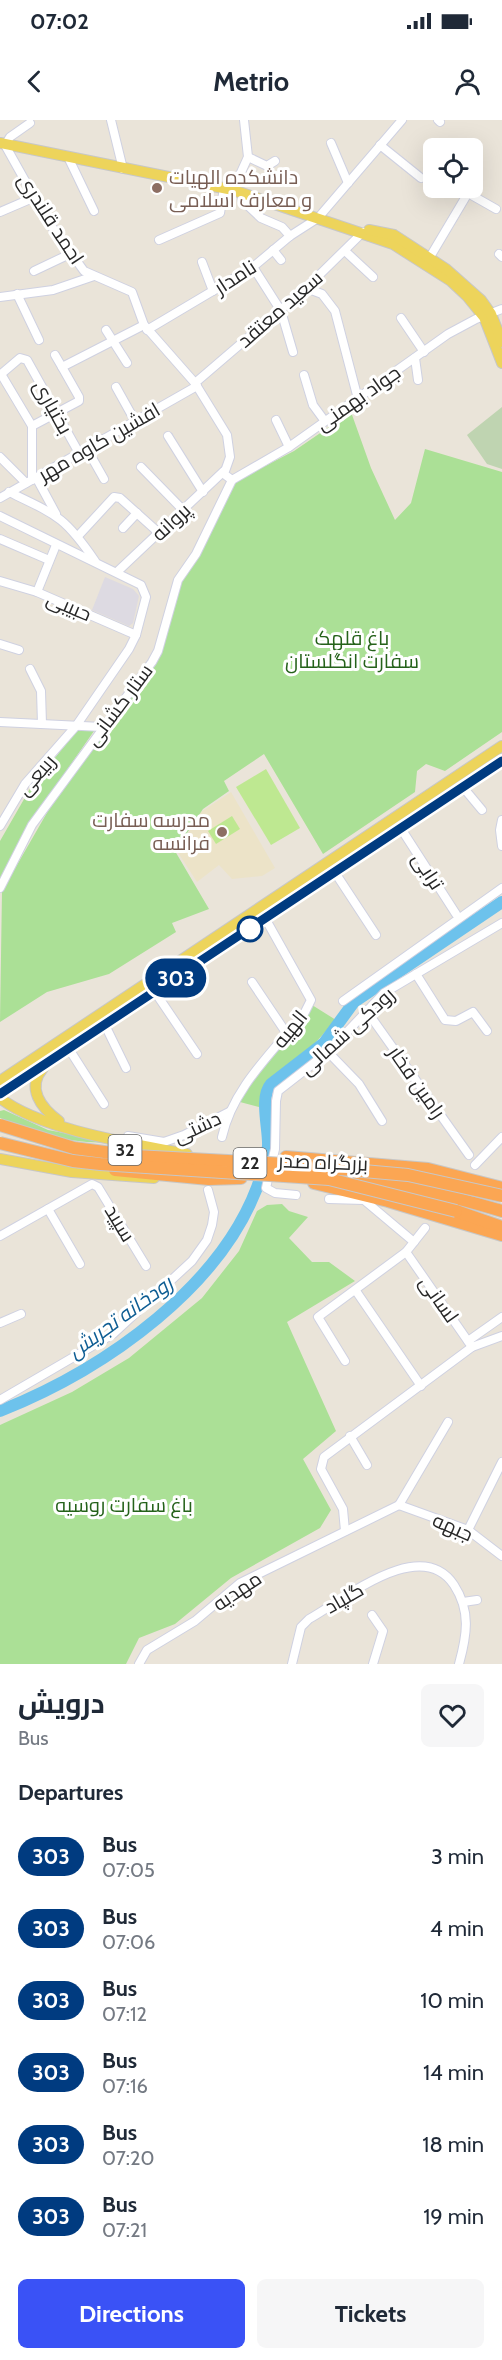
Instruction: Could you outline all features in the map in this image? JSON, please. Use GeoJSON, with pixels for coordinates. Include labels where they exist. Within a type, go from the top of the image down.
{"type":"FeatureCollection","features":[{"type":"Feature","properties":{"kind":"highway","name":"بزرگراه صدر"},"geometry":{"type":"LineString","coordinates":[[0,1124],[74,1144],[186,1154],[286,1157],[428,1169],[502,1188]]}},
{"type":"Feature","properties":{"kind":"highway","name":"22"},"geometry":{"type":"LineString","coordinates":[[0,1124],[74,1148],[135,1156],[285,1164],[398,1174],[443,1181],[502,1196]]}},
{"type":"Feature","properties":{"kind":"highway","name":"بزرگراه صدر"},"geometry":{"type":"LineString","coordinates":[[0,1144],[73,1165],[188,1177],[314,1183],[381,1183],[452,1196],[502,1211]]}},
{"type":"Feature","properties":{"kind":"highway","name":"22"},"geometry":{"type":"LineString","coordinates":[[0,1144],[73,1161],[100,1164],[329,1179],[456,1210],[502,1227]]}},
{"type":"Feature","properties":{"kind":"highway"},"geometry":{"type":"LineString","coordinates":[[314,1183],[388,1201],[502,1235]]}},
{"type":"Feature","properties":{"kind":"highway"},"geometry":{"type":"LineString","coordinates":[[469,1215],[502,1218]]}},
{"type":"Feature","properties":{"kind":"main road"},"geometry":{"type":"LineString","coordinates":[[3,144],[228,189],[363,232],[427,261],[488,316],[502,342]]}},
{"type":"Feature","properties":{"kind":"main road"},"geometry":{"type":"LineString","coordinates":[[488,316],[502,363]]}},
{"type":"Feature","properties":{"kind":"main road"},"geometry":{"type":"LineString","coordinates":[[186,1154],[76,1129],[33,1116],[2,1100],[18,1074],[502,746]]}},
{"type":"Feature","properties":{"kind":"main road"},"geometry":{"type":"LineString","coordinates":[[0,1081],[48,1062],[69,1049],[502,760]]}},
{"type":"Feature","properties":{"kind":"main road"},"geometry":{"type":"LineString","coordinates":[[48,1062],[36,1079],[36,1094],[47,1112],[76,1129]]}},
{"type":"Feature","properties":{"kind":"main road"},"geometry":{"type":"LineString","coordinates":[[0,1159],[72,1172],[135,1179],[188,1177]]}},
{"type":"Feature","properties":{"kind":"street"},"geometry":{"type":"LineString","coordinates":[[111,120],[123,169]]}},
{"type":"Feature","properties":{"kind":"street"},"geometry":{"type":"LineString","coordinates":[[159,240],[220,213],[228,189],[248,157],[244,120]]}},
{"type":"Feature","properties":{"kind":"street","name":"نامدار"},"geometry":{"type":"LineString","coordinates":[[62,367],[113,341],[145,328],[253,267],[290,236],[318,218],[402,120]]}},
{"type":"Feature","properties":{"kind":"street"},"geometry":{"type":"LineString","coordinates":[[3,144],[30,123]]}},
{"type":"Feature","properties":{"kind":"street"},"geometry":{"type":"LineString","coordinates":[[331,143],[348,183]]}},
{"type":"Feature","properties":{"kind":"street","name":"احمد قلندری"},"geometry":{"type":"LineString","coordinates":[[3,144],[47,220],[84,271],[128,288],[134,297],[145,328],[196,385],[227,435],[230,457],[224,471]]}},
{"type":"Feature","properties":{"kind":"street"},"geometry":{"type":"LineString","coordinates":[[380,145],[421,178]]}},
{"type":"Feature","properties":{"kind":"street"},"geometry":{"type":"LineString","coordinates":[[248,157],[267,166],[274,161]]}},
{"type":"Feature","properties":{"kind":"street"},"geometry":{"type":"LineString","coordinates":[[69,159],[94,211]]}},
{"type":"Feature","properties":{"kind":"street"},"geometry":{"type":"LineString","coordinates":[[0,212],[35,197]]}},
{"type":"Feature","properties":{"kind":"street"},"geometry":{"type":"LineString","coordinates":[[427,261],[465,198]]}},
{"type":"Feature","properties":{"kind":"street"},"geometry":{"type":"LineString","coordinates":[[477,198],[496,209]]}},
{"type":"Feature","properties":{"kind":"street"},"geometry":{"type":"LineString","coordinates":[[242,200],[261,218],[282,227],[290,236]]}},
{"type":"Feature","properties":{"kind":"street","name":"سعید معتقد"},"geometry":{"type":"LineString","coordinates":[[196,385],[306,288],[363,232]]}},
{"type":"Feature","properties":{"kind":"street"},"geometry":{"type":"LineString","coordinates":[[273,250],[281,260]]}},
{"type":"Feature","properties":{"kind":"street"},"geometry":{"type":"LineString","coordinates":[[345,251],[373,277]]}},
{"type":"Feature","properties":{"kind":"street"},"geometry":{"type":"LineString","coordinates":[[34,271],[72,253]]}},
{"type":"Feature","properties":{"kind":"street"},"geometry":{"type":"LineString","coordinates":[[202,262],[213,291]]}},
{"type":"Feature","properties":{"kind":"street"},"geometry":{"type":"LineString","coordinates":[[253,267],[281,310],[293,352]]}},
{"type":"Feature","properties":{"kind":"street"},"geometry":{"type":"LineString","coordinates":[[0,297],[62,288],[94,276]]}},
{"type":"Feature","properties":{"kind":"street"},"geometry":{"type":"LineString","coordinates":[[306,288],[322,294],[332,305],[358,399]]}},
{"type":"Feature","properties":{"kind":"street"},"geometry":{"type":"LineString","coordinates":[[17,294],[39,340]]}},
{"type":"Feature","properties":{"kind":"street","name":"جواد بهمنی"},"geometry":{"type":"LineString","coordinates":[[232,480],[289,447],[448,334],[476,319],[502,309]]}},
{"type":"Feature","properties":{"kind":"street"},"geometry":{"type":"LineString","coordinates":[[400,318],[424,352]]}},
{"type":"Feature","properties":{"kind":"street"},"geometry":{"type":"LineString","coordinates":[[106,330],[127,363]]}},
{"type":"Feature","properties":{"kind":"street"},"geometry":{"type":"LineString","coordinates":[[32,426],[80,399],[55,355]]}},
{"type":"Feature","properties":{"kind":"street","name":"بختیاری"},"geometry":{"type":"LineString","coordinates":[[1,375],[21,358],[27,360],[56,414],[104,479]]}},
{"type":"Feature","properties":{"kind":"street"},"geometry":{"type":"LineString","coordinates":[[415,358],[418,380]]}},
{"type":"Feature","properties":{"kind":"street"},"geometry":{"type":"LineString","coordinates":[[1,375],[32,426],[31,480]]}},
{"type":"Feature","properties":{"kind":"street"},"geometry":{"type":"LineString","coordinates":[[304,375],[313,405],[324,420]]}},
{"type":"Feature","properties":{"kind":"street","name":"افشین کاوه مهر"},"geometry":{"type":"LineString","coordinates":[[0,498],[196,385]]}},
{"type":"Feature","properties":{"kind":"street"},"geometry":{"type":"LineString","coordinates":[[116,387],[135,421]]}},
{"type":"Feature","properties":{"kind":"street"},"geometry":{"type":"LineString","coordinates":[[276,420],[289,447]]}},
{"type":"Feature","properties":{"kind":"street"},"geometry":{"type":"LineString","coordinates":[[168,436],[203,492]]}},
{"type":"Feature","properties":{"kind":"street"},"geometry":{"type":"LineString","coordinates":[[0,457],[31,480],[56,514],[71,527],[96,563]]}},
{"type":"Feature","properties":{"kind":"street"},"geometry":{"type":"LineString","coordinates":[[141,467],[183,510]]}},
{"type":"Feature","properties":{"kind":"street"},"geometry":{"type":"LineString","coordinates":[[224,471],[226,477],[232,480]]}},
{"type":"Feature","properties":{"kind":"street","name":"پروانه"},"geometry":{"type":"LineString","coordinates":[[117,573],[224,471]]}},
{"type":"Feature","properties":{"kind":"street","name":"ستار کشانی"},"geometry":{"type":"LineString","coordinates":[[0,888],[32,825],[155,656],[173,592],[196,554],[232,480]]}},
{"type":"Feature","properties":{"kind":"street"},"geometry":{"type":"LineString","coordinates":[[9,492],[56,514]]}},
{"type":"Feature","properties":{"kind":"street"},"geometry":{"type":"LineString","coordinates":[[78,536],[114,497],[120,498],[159,533]]}},
{"type":"Feature","properties":{"kind":"street"},"geometry":{"type":"LineString","coordinates":[[123,528],[137,513]]}},
{"type":"Feature","properties":{"kind":"street","name":"ربیعی"},"geometry":{"type":"LineString","coordinates":[[0,516],[141,585],[146,597],[136,634],[76,726],[25,784],[1,823]]}},
{"type":"Feature","properties":{"kind":"street"},"geometry":{"type":"LineString","coordinates":[[0,539],[49,560]]}},
{"type":"Feature","properties":{"kind":"street"},"geometry":{"type":"LineString","coordinates":[[37,592],[56,545]]}},
{"type":"Feature","properties":{"kind":"street","name":"حبیبی"},"geometry":{"type":"LineString","coordinates":[[0,581],[37,592],[136,634]]}},
{"type":"Feature","properties":{"kind":"street"},"geometry":{"type":"LineString","coordinates":[[0,644],[19,650]]}},
{"type":"Feature","properties":{"kind":"street"},"geometry":{"type":"LineString","coordinates":[[30,669],[41,691],[42,724]]}},
{"type":"Feature","properties":{"kind":"street"},"geometry":{"type":"LineString","coordinates":[[0,722],[102,727]]}},
{"type":"Feature","properties":{"kind":"street"},"geometry":{"type":"LineString","coordinates":[[462,786],[482,810]]}},
{"type":"Feature","properties":{"kind":"street"},"geometry":{"type":"LineString","coordinates":[[502,820],[500,830],[502,846]]}},
{"type":"Feature","properties":{"kind":"street","name":"ترابی"},"geometry":{"type":"LineString","coordinates":[[400,827],[456,914]]}},
{"type":"Feature","properties":{"kind":"street"},"geometry":{"type":"LineString","coordinates":[[334,871],[376,935]]}},
{"type":"Feature","properties":{"kind":"street","name":"رودکی شمالی"},"geometry":{"type":"LineString","coordinates":[[343,1001],[502,888]]}},
{"type":"Feature","properties":{"kind":"street","name":"الهیه"},"geometry":{"type":"LineString","coordinates":[[222,1137],[229,1112],[253,1074],[310,1004],[311,995],[265,918]]}},
{"type":"Feature","properties":{"kind":"street","name":"رودکی شمالی"},"geometry":{"type":"LineString","coordinates":[[296,1195],[275,1193],[266,1188],[275,1149],[278,1092],[328,1052],[384,993],[502,923]]}},
{"type":"Feature","properties":{"kind":"street"},"geometry":{"type":"LineString","coordinates":[[416,974],[445,1020],[456,1021],[473,1012],[487,1031]]}},
{"type":"Feature","properties":{"kind":"street"},"geometry":{"type":"LineString","coordinates":[[252,982],[287,1034]]}},
{"type":"Feature","properties":{"kind":"street"},"geometry":{"type":"LineString","coordinates":[[154,992],[197,1054]]}},
{"type":"Feature","properties":{"kind":"street","name":"رامین فخار"},"geometry":{"type":"LineString","coordinates":[[366,1010],[469,1155]]}},
{"type":"Feature","properties":{"kind":"street"},"geometry":{"type":"LineString","coordinates":[[105,1025],[126,1068]]}},
{"type":"Feature","properties":{"kind":"street"},"geometry":{"type":"LineString","coordinates":[[69,1049],[105,1104]]}},
{"type":"Feature","properties":{"kind":"street"},"geometry":{"type":"LineString","coordinates":[[328,1052],[359,1084],[382,1121]]}},
{"type":"Feature","properties":{"kind":"street"},"geometry":{"type":"LineString","coordinates":[[0,1076],[18,1074]]}},
{"type":"Feature","properties":{"kind":"street","name":"دشتی"},"geometry":{"type":"LineString","coordinates":[[128,1136],[164,1142],[184,1135],[229,1112]]}},
{"type":"Feature","properties":{"kind":"street"},"geometry":{"type":"LineString","coordinates":[[476,1165],[502,1137]]}},
{"type":"Feature","properties":{"kind":"street","name":"سپید"},"geometry":{"type":"LineString","coordinates":[[48,1209],[92,1184],[98,1187],[146,1266]]}},
{"type":"Feature","properties":{"kind":"street"},"geometry":{"type":"LineString","coordinates":[[0,1400],[112,1334],[192,1261],[207,1240],[212,1225],[214,1212],[208,1190]]}},
{"type":"Feature","properties":{"kind":"street"},"geometry":{"type":"LineString","coordinates":[[329,1199],[364,1200],[414,1242]]}},
{"type":"Feature","properties":{"kind":"street"},"geometry":{"type":"LineString","coordinates":[[0,1236],[48,1209],[80,1264]]}},
{"type":"Feature","properties":{"kind":"street"},"geometry":{"type":"LineString","coordinates":[[345,1361],[317,1319],[406,1252],[425,1228]]}},
{"type":"Feature","properties":{"kind":"street","name":"لسانی"},"geometry":{"type":"LineString","coordinates":[[406,1252],[470,1344]]}},
{"type":"Feature","properties":{"kind":"street"},"geometry":{"type":"LineString","coordinates":[[356,1291],[421,1386]]}},
{"type":"Feature","properties":{"kind":"street"},"geometry":{"type":"LineString","coordinates":[[0,1323],[21,1314]]}},
{"type":"Feature","properties":{"kind":"street"},"geometry":{"type":"LineString","coordinates":[[345,1531],[343,1509],[322,1475],[320,1463],[332,1449],[421,1386],[502,1317]]}},
{"type":"Feature","properties":{"kind":"street"},"geometry":{"type":"LineString","coordinates":[[470,1344],[502,1336]]}},
{"type":"Feature","properties":{"kind":"street"},"geometry":{"type":"LineString","coordinates":[[399,1505],[448,1422]]}},
{"type":"Feature","properties":{"kind":"street"},"geometry":{"type":"LineString","coordinates":[[350,1436],[367,1465]]}},
{"type":"Feature","properties":{"kind":"street"},"geometry":{"type":"LineString","coordinates":[[468,1530],[502,1462]]}},
{"type":"Feature","properties":{"kind":"street","name":"جبهه"},"geometry":{"type":"LineString","coordinates":[[399,1505],[468,1530],[502,1556]]}},
{"type":"Feature","properties":{"kind":"street","name":"مهدیه"},"geometry":{"type":"LineString","coordinates":[[139,1664],[147,1650],[195,1621],[240,1583],[399,1505]]}},
{"type":"Feature","properties":{"kind":"street","name":"گلپاد"},"geometry":{"type":"LineString","coordinates":[[292,1664],[301,1627],[309,1619],[393,1571],[408,1566],[427,1565],[446,1574],[463,1602]]}},
{"type":"Feature","properties":{"kind":"street"},"geometry":{"type":"LineString","coordinates":[[459,1664],[467,1625],[463,1602],[477,1600]]}},
{"type":"Feature","properties":{"kind":"street"},"geometry":{"type":"LineString","coordinates":[[372,1615],[383,1631],[373,1664]]}},
{"type":"Feature","properties":{"kind":"shaded area"},"geometry":{"type":"Polygon","coordinates":[[[105,577],[133,589],[139,596],[133,623],[129,626],[92,610],[105,577]]]}},
{"type":"Feature","properties":{"kind":"shaded area","name":"مدرسه سفارت فرانسه"},"geometry":{"type":"Polygon","coordinates":[[[231,792],[275,868],[262,876],[232,879],[219,865],[197,882],[177,851],[201,812],[231,792]]]}},
{"type":"Feature","properties":{"kind":"green space"},"geometry":{"type":"Polygon","coordinates":[[[502,407],[502,469],[487,464],[467,435],[502,407]]]}},
{"type":"Feature","properties":{"kind":"green space","name":"باغ قلهک سفارت انگلستان"},"geometry":{"type":"Polygon","coordinates":[[[351,412],[371,468],[395,520],[411,503],[425,449],[502,472],[502,732],[445,771],[426,764],[417,771],[415,792],[323,854],[264,754],[224,781],[229,791],[203,809],[175,851],[209,909],[172,923],[176,932],[109,974],[47,992],[0,1022],[2,891],[48,811],[159,658],[178,586],[229,492],[238,480],[294,451],[351,412]]]}},
{"type":"Feature","properties":{"kind":"green space"},"geometry":{"type":"Polygon","coordinates":[[[77,731],[94,731],[30,823],[0,879],[0,841],[31,787],[77,731]]]}},
{"type":"Feature","properties":{"kind":"green space"},"geometry":{"type":"Polygon","coordinates":[[[266,769],[300,828],[271,845],[236,787],[266,769]]]}},
{"type":"Feature","properties":{"kind":"green space"},"geometry":{"type":"Polygon","coordinates":[[[232,816],[240,829],[216,844],[208,831],[232,816]]]}},
{"type":"Feature","properties":{"kind":"green space"},"geometry":{"type":"Polygon","coordinates":[[[312,1005],[336,1020],[306,1053],[266,1082],[263,1087],[263,1108],[240,1102],[252,1081],[312,1005]]]}},
{"type":"Feature","properties":{"kind":"green space"},"geometry":{"type":"Polygon","coordinates":[[[4,1110],[48,1130],[112,1142],[83,1142],[41,1133],[0,1118],[0,1111],[4,1110]]]}},
{"type":"Feature","properties":{"kind":"green space","name":"باغ سفارت روسیه"},"geometry":{"type":"Polygon","coordinates":[[[282,1204],[289,1211],[308,1217],[289,1238],[312,1262],[329,1262],[355,1281],[287,1322],[336,1431],[303,1459],[331,1510],[320,1528],[231,1578],[175,1624],[139,1638],[126,1664],[0,1664],[0,1425],[72,1392],[129,1358],[202,1298],[239,1251],[257,1211],[267,1205],[282,1204]]]}},
{"type":"Feature","properties":{"kind":"waterway","name":"رودخانه تجریش"},"geometry":{"type":"LineString","coordinates":[[0,1411],[39,1394],[80,1372],[119,1347],[157,1319],[191,1287],[221,1252],[245,1214],[262,1173],[268,1146],[265,1105],[267,1090],[271,1084],[324,1043],[354,1002],[502,902]]}},
{"type":"Feature","properties":{"kind":"bus line","name":"303"},"geometry":{"type":"LineString","coordinates":[[0,1094],[478,774],[502,761]]}},
{"type":"Feature","properties":{"kind":"place","name":"دانشکده الهیات و معارف اسلامی"},"geometry":{"type":"Point","coordinates":[157,188]}},
{"type":"Feature","properties":{"kind":"place","name":"مدرسه سفارت فرانسه"},"geometry":{"type":"Point","coordinates":[222,832]}}]}
